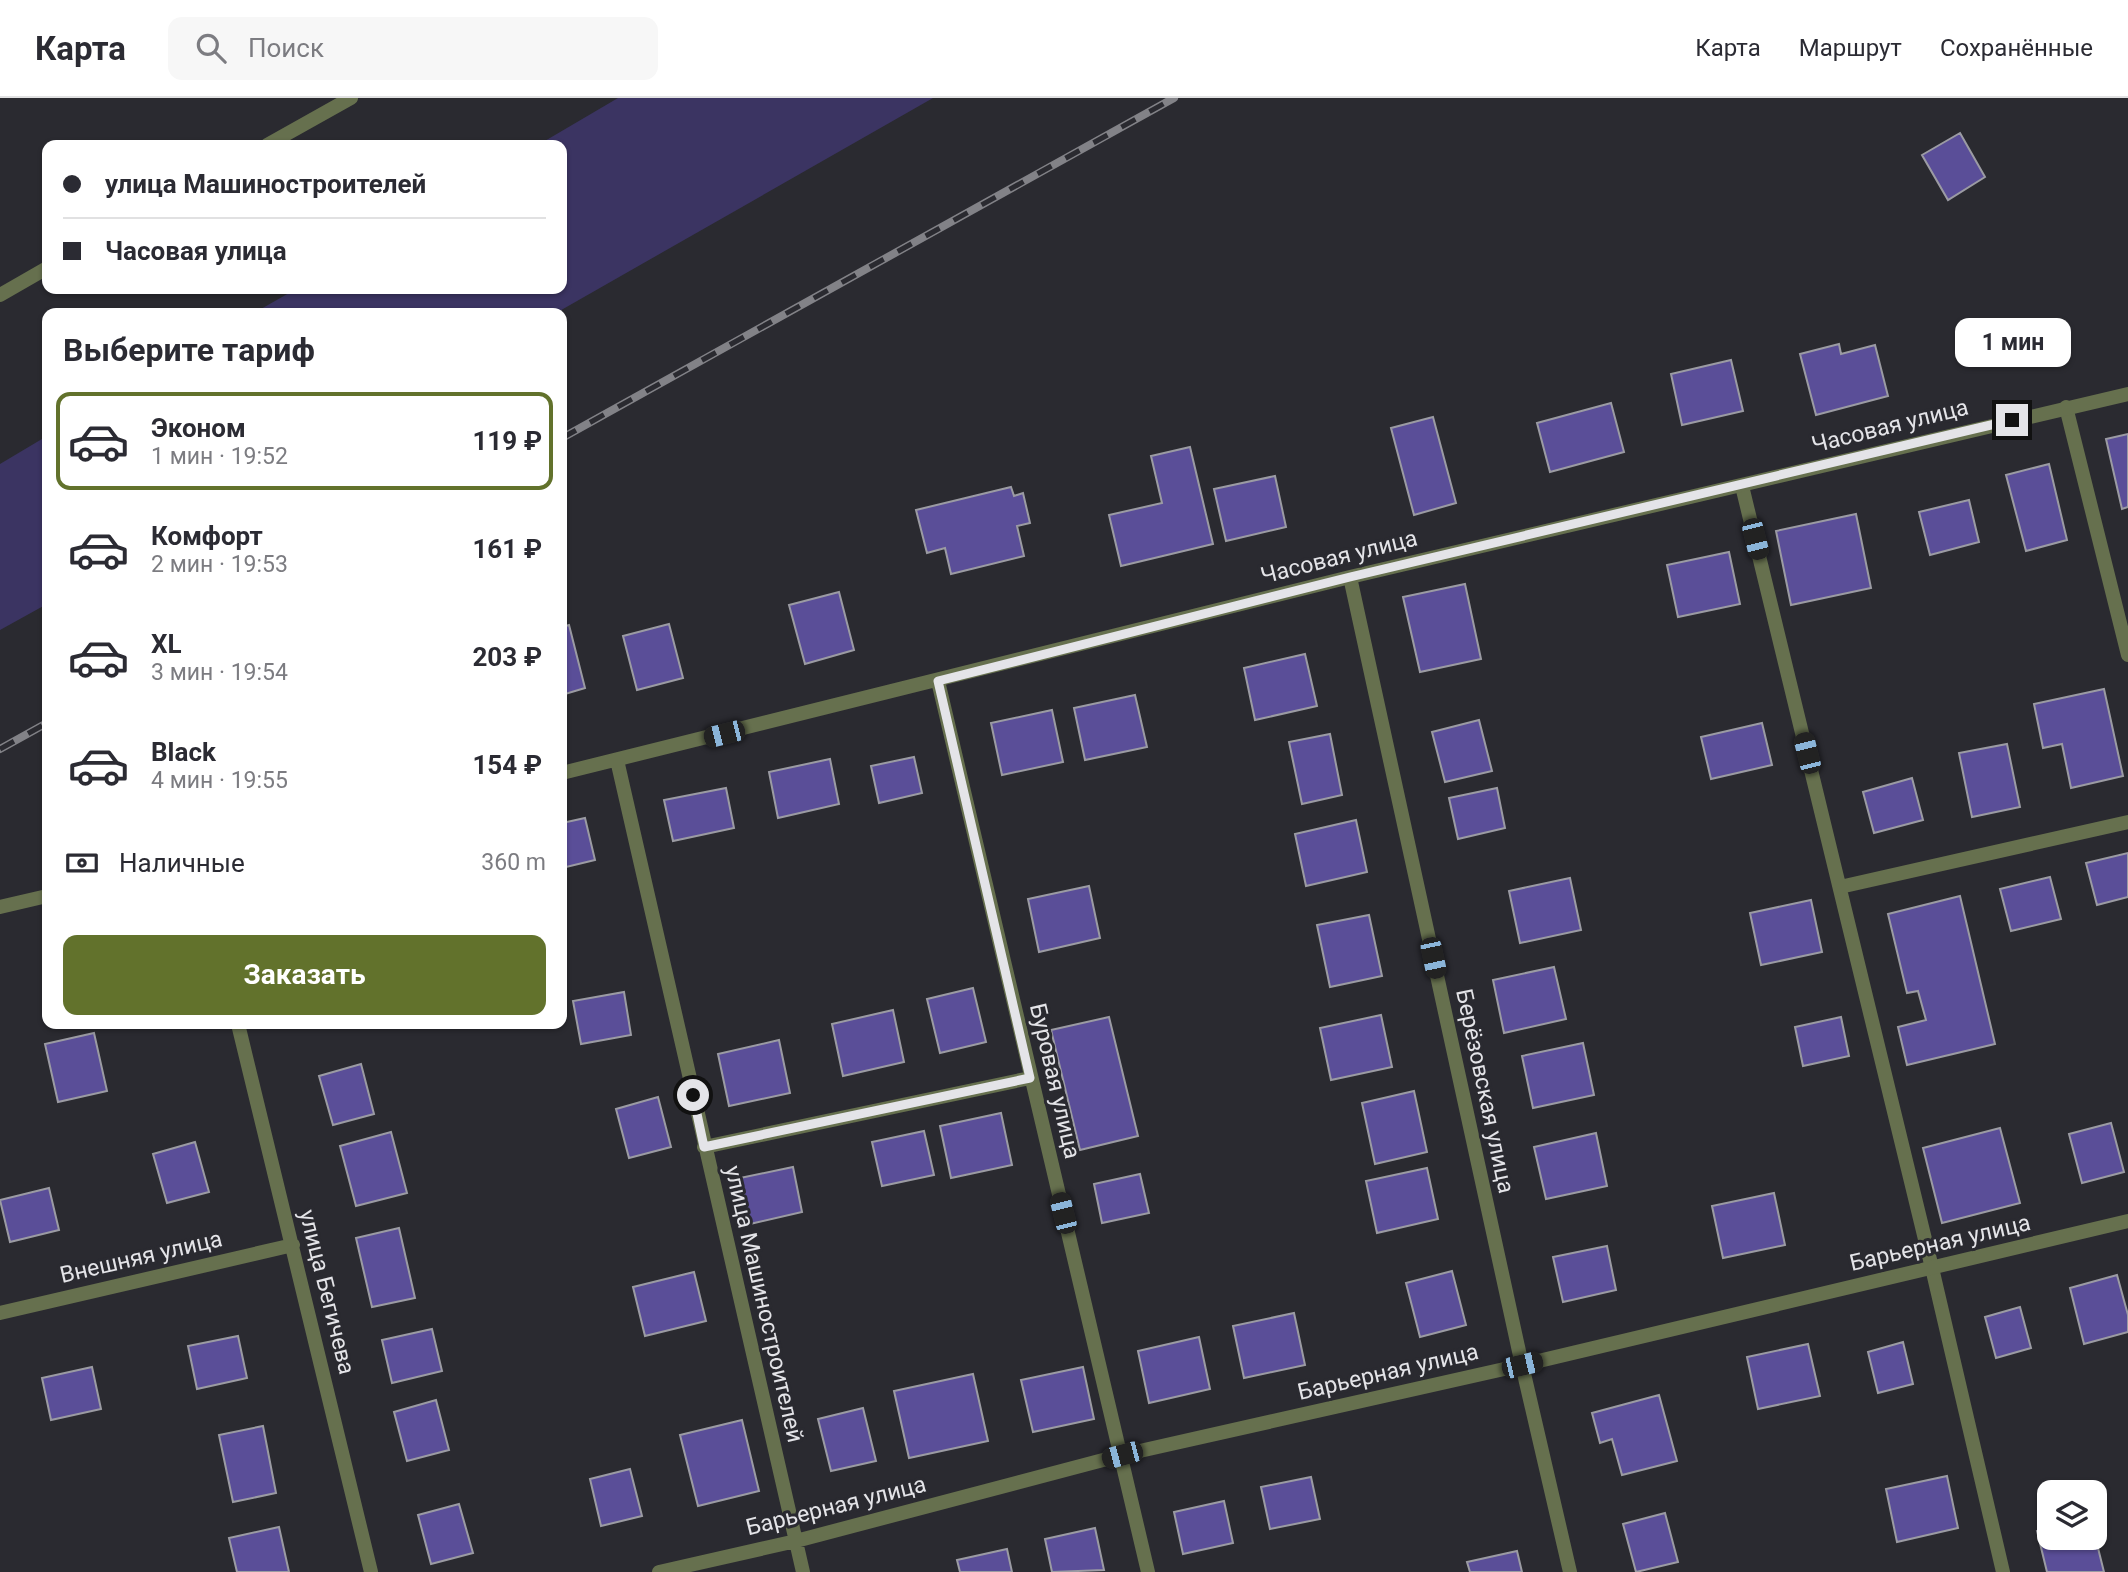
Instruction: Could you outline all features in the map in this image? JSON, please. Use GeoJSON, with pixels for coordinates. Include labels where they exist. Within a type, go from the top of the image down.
{"type":"FeatureCollection","features":[{"type":"Feature","properties":{"kind":"street"},"geometry":{"type":"LineString","coordinates":[[276,140],[351,98]]}},
{"type":"Feature","properties":{"kind":"street"},"geometry":{"type":"LineString","coordinates":[[0,295],[42,271]]}},
{"type":"Feature","properties":{"kind":"street","name":"Часовая улица"},"geometry":{"type":"LineString","coordinates":[[567,772],[1350,577],[2128,394]]}},
{"type":"Feature","properties":{"kind":"street"},"geometry":{"type":"LineString","coordinates":[[2066,407],[2128,655]]}},
{"type":"Feature","properties":{"kind":"street"},"geometry":{"type":"LineString","coordinates":[[1742,486],[2003,1572]]}},
{"type":"Feature","properties":{"kind":"street","name":"Берёзовская улица"},"geometry":{"type":"LineString","coordinates":[[1350,577],[1522,1365],[1570,1572]]}},
{"type":"Feature","properties":{"kind":"street","name":"Буровая улица"},"geometry":{"type":"LineString","coordinates":[[938,681],[1148,1572]]}},
{"type":"Feature","properties":{"kind":"street","name":"улица Машиностроителей"},"geometry":{"type":"LineString","coordinates":[[617,760],[803,1572]]}},
{"type":"Feature","properties":{"kind":"street"},"geometry":{"type":"LineString","coordinates":[[1840,887],[2128,822]]}},
{"type":"Feature","properties":{"kind":"street"},"geometry":{"type":"LineString","coordinates":[[0,907],[42,897]]}},
{"type":"Feature","properties":{"kind":"street","name":"улица Бегичева"},"geometry":{"type":"LineString","coordinates":[[239,1029],[371,1572]]}},
{"type":"Feature","properties":{"kind":"street"},"geometry":{"type":"LineString","coordinates":[[704,1147],[1030,1078]]}},
{"type":"Feature","properties":{"kind":"street","name":"Барьерная улица"},"geometry":{"type":"LineString","coordinates":[[659,1572],[796,1541],[1122,1455],[1522,1365],[2128,1221]]}},
{"type":"Feature","properties":{"kind":"street","name":"Внешняя улица"},"geometry":{"type":"LineString","coordinates":[[0,1313],[293,1245]]}},
{"type":"Feature","properties":{"kind":"shaded area"},"geometry":{"type":"Polygon","coordinates":[[[618,98],[933,98],[565,308],[263,308],[287,294],[567,294],[567,140],[547,140],[618,98]]]}},
{"type":"Feature","properties":{"kind":"shaded area"},"geometry":{"type":"Polygon","coordinates":[[[42,439],[42,607],[0,630],[0,464],[42,439]]]}},
{"type":"Feature","properties":{"kind":"building"},"geometry":{"type":"Polygon","coordinates":[[[1960,133],[1985,177],[1948,200],[1922,155],[1960,133]]]}},
{"type":"Feature","properties":{"kind":"building"},"geometry":{"type":"Polygon","coordinates":[[[1839,344],[1841,354],[1875,345],[1888,396],[1816,415],[1800,354],[1839,344]]]}},
{"type":"Feature","properties":{"kind":"building"},"geometry":{"type":"Polygon","coordinates":[[[1731,360],[1743,411],[1682,425],[1671,374],[1731,360]]]}},
{"type":"Feature","properties":{"kind":"building"},"geometry":{"type":"Polygon","coordinates":[[[1611,403],[1624,452],[1550,472],[1537,423],[1611,403]]]}},
{"type":"Feature","properties":{"kind":"building"},"geometry":{"type":"Polygon","coordinates":[[[1433,417],[1456,503],[1414,515],[1391,428],[1433,417]]]}},
{"type":"Feature","properties":{"kind":"building"},"geometry":{"type":"Polygon","coordinates":[[[2128,434],[2128,507],[2122,509],[2106,439],[2128,434]]]}},
{"type":"Feature","properties":{"kind":"building"},"geometry":{"type":"Polygon","coordinates":[[[1190,447],[1213,544],[1121,566],[1109,515],[1162,503],[1151,456],[1190,447]]]}},
{"type":"Feature","properties":{"kind":"building"},"geometry":{"type":"Polygon","coordinates":[[[2049,464],[2067,540],[2026,551],[2006,475],[2049,464]]]}},
{"type":"Feature","properties":{"kind":"building"},"geometry":{"type":"Polygon","coordinates":[[[1275,476],[1286,527],[1226,541],[1214,489],[1275,476]]]}},
{"type":"Feature","properties":{"kind":"building"},"geometry":{"type":"Polygon","coordinates":[[[1011,487],[1014,496],[1023,493],[1030,523],[1017,526],[1024,556],[951,574],[945,548],[927,553],[916,510],[1011,487]]]}},
{"type":"Feature","properties":{"kind":"building"},"geometry":{"type":"Polygon","coordinates":[[[1969,500],[1979,542],[1930,555],[1919,512],[1969,500]]]}},
{"type":"Feature","properties":{"kind":"building"},"geometry":{"type":"Polygon","coordinates":[[[1856,514],[1871,588],[1791,605],[1776,531],[1856,514]]]}},
{"type":"Feature","properties":{"kind":"building"},"geometry":{"type":"Polygon","coordinates":[[[1729,552],[1740,604],[1678,617],[1667,565],[1729,552]]]}},
{"type":"Feature","properties":{"kind":"building"},"geometry":{"type":"Polygon","coordinates":[[[1465,584],[1481,659],[1420,672],[1403,597],[1465,584]]]}},
{"type":"Feature","properties":{"kind":"building"},"geometry":{"type":"Polygon","coordinates":[[[839,592],[854,650],[805,664],[789,605],[839,592]]]}},
{"type":"Feature","properties":{"kind":"building"},"geometry":{"type":"Polygon","coordinates":[[[669,624],[683,678],[637,690],[623,636],[669,624]]]}},
{"type":"Feature","properties":{"kind":"building"},"geometry":{"type":"Polygon","coordinates":[[[567,626],[585,688],[567,693],[567,626]]]}},
{"type":"Feature","properties":{"kind":"building"},"geometry":{"type":"Polygon","coordinates":[[[1305,654],[1317,706],[1255,720],[1244,668],[1305,654]]]}},
{"type":"Feature","properties":{"kind":"building"},"geometry":{"type":"Polygon","coordinates":[[[2104,689],[2123,776],[2071,788],[2062,744],[2043,748],[2034,704],[2104,689]]]}},
{"type":"Feature","properties":{"kind":"building"},"geometry":{"type":"Polygon","coordinates":[[[1135,695],[1147,747],[1085,760],[1074,708],[1135,695]]]}},
{"type":"Feature","properties":{"kind":"building"},"geometry":{"type":"Polygon","coordinates":[[[1052,710],[1063,762],[1002,775],[991,723],[1052,710]]]}},
{"type":"Feature","properties":{"kind":"building"},"geometry":{"type":"Polygon","coordinates":[[[1479,720],[1492,771],[1445,782],[1432,732],[1479,720]]]}},
{"type":"Feature","properties":{"kind":"building"},"geometry":{"type":"Polygon","coordinates":[[[1762,723],[1772,765],[1711,779],[1701,737],[1762,723]]]}},
{"type":"Feature","properties":{"kind":"building"},"geometry":{"type":"Polygon","coordinates":[[[1330,734],[1342,795],[1302,804],[1289,742],[1330,734]]]}},
{"type":"Feature","properties":{"kind":"building"},"geometry":{"type":"Polygon","coordinates":[[[2007,744],[2020,807],[1972,817],[1959,753],[2007,744]]]}},
{"type":"Feature","properties":{"kind":"building"},"geometry":{"type":"Polygon","coordinates":[[[914,757],[922,793],[879,803],[871,766],[914,757]]]}},
{"type":"Feature","properties":{"kind":"building"},"geometry":{"type":"Polygon","coordinates":[[[830,759],[839,804],[778,818],[769,772],[830,759]]]}},
{"type":"Feature","properties":{"kind":"building"},"geometry":{"type":"Polygon","coordinates":[[[1912,778],[1923,820],[1874,833],[1863,792],[1912,778]]]}},
{"type":"Feature","properties":{"kind":"building"},"geometry":{"type":"Polygon","coordinates":[[[726,788],[734,828],[673,841],[664,800],[726,788]]]}},
{"type":"Feature","properties":{"kind":"building"},"geometry":{"type":"Polygon","coordinates":[[[1497,788],[1505,828],[1458,839],[1449,798],[1497,788]]]}},
{"type":"Feature","properties":{"kind":"building"},"geometry":{"type":"Polygon","coordinates":[[[585,818],[595,860],[567,867],[567,822],[585,818]]]}},
{"type":"Feature","properties":{"kind":"building"},"geometry":{"type":"Polygon","coordinates":[[[1356,820],[1367,872],[1306,886],[1295,834],[1356,820]]]}},
{"type":"Feature","properties":{"kind":"building"},"geometry":{"type":"Polygon","coordinates":[[[2128,853],[2128,897],[2097,905],[2086,863],[2128,853]]]}},
{"type":"Feature","properties":{"kind":"building"},"geometry":{"type":"Polygon","coordinates":[[[2050,877],[2061,919],[2011,931],[2000,889],[2050,877]]]}},
{"type":"Feature","properties":{"kind":"building"},"geometry":{"type":"Polygon","coordinates":[[[1570,878],[1581,930],[1520,943],[1509,891],[1570,878]]]}},
{"type":"Feature","properties":{"kind":"building"},"geometry":{"type":"Polygon","coordinates":[[[1089,886],[1100,938],[1039,952],[1028,899],[1089,886]]]}},
{"type":"Feature","properties":{"kind":"building"},"geometry":{"type":"Polygon","coordinates":[[[1960,896],[1995,1044],[1907,1065],[1898,1027],[1926,1020],[1918,991],[1907,993],[1888,914],[1960,896]]]}},
{"type":"Feature","properties":{"kind":"building"},"geometry":{"type":"Polygon","coordinates":[[[1811,900],[1822,952],[1761,965],[1750,913],[1811,900]]]}},
{"type":"Feature","properties":{"kind":"building"},"geometry":{"type":"Polygon","coordinates":[[[1369,915],[1382,976],[1330,987],[1317,925],[1369,915]]]}},
{"type":"Feature","properties":{"kind":"building"},"geometry":{"type":"Polygon","coordinates":[[[1554,967],[1566,1019],[1504,1033],[1493,980],[1554,967]]]}},
{"type":"Feature","properties":{"kind":"building"},"geometry":{"type":"Polygon","coordinates":[[[973,988],[986,1042],[940,1053],[927,999],[973,988]]]}},
{"type":"Feature","properties":{"kind":"building"},"geometry":{"type":"Polygon","coordinates":[[[624,992],[631,1035],[581,1044],[573,1001],[624,992]]]}},
{"type":"Feature","properties":{"kind":"building"},"geometry":{"type":"Polygon","coordinates":[[[893,1010],[904,1062],[843,1076],[832,1024],[893,1010]]]}},
{"type":"Feature","properties":{"kind":"building"},"geometry":{"type":"Polygon","coordinates":[[[1381,1015],[1392,1067],[1331,1080],[1320,1028],[1381,1015]]]}},
{"type":"Feature","properties":{"kind":"building"},"geometry":{"type":"Polygon","coordinates":[[[1109,1017],[1138,1136],[1080,1150],[1051,1030],[1109,1017]]]}},
{"type":"Feature","properties":{"kind":"building"},"geometry":{"type":"Polygon","coordinates":[[[1841,1017],[1849,1056],[1803,1066],[1795,1027],[1841,1017]]]}},
{"type":"Feature","properties":{"kind":"building"},"geometry":{"type":"Polygon","coordinates":[[[94,1033],[107,1091],[58,1102],[45,1044],[94,1033]]]}},
{"type":"Feature","properties":{"kind":"building"},"geometry":{"type":"Polygon","coordinates":[[[779,1040],[790,1093],[729,1106],[718,1054],[779,1040]]]}},
{"type":"Feature","properties":{"kind":"building"},"geometry":{"type":"Polygon","coordinates":[[[1583,1043],[1594,1095],[1533,1108],[1522,1056],[1583,1043]]]}},
{"type":"Feature","properties":{"kind":"building"},"geometry":{"type":"Polygon","coordinates":[[[361,1064],[374,1114],[333,1125],[319,1076],[361,1064]]]}},
{"type":"Feature","properties":{"kind":"building"},"geometry":{"type":"Polygon","coordinates":[[[1414,1091],[1427,1152],[1375,1164],[1362,1103],[1414,1091]]]}},
{"type":"Feature","properties":{"kind":"building"},"geometry":{"type":"Polygon","coordinates":[[[658,1097],[671,1147],[629,1158],[616,1109],[658,1097]]]}},
{"type":"Feature","properties":{"kind":"building"},"geometry":{"type":"Polygon","coordinates":[[[1001,1113],[1012,1165],[951,1178],[940,1126],[1001,1113]]]}},
{"type":"Feature","properties":{"kind":"building"},"geometry":{"type":"Polygon","coordinates":[[[2111,1123],[2124,1172],[2082,1183],[2069,1134],[2111,1123]]]}},
{"type":"Feature","properties":{"kind":"building"},"geometry":{"type":"Polygon","coordinates":[[[2000,1128],[2020,1203],[1942,1223],[1923,1148],[2000,1128]]]}},
{"type":"Feature","properties":{"kind":"building"},"geometry":{"type":"Polygon","coordinates":[[[924,1131],[934,1175],[882,1186],[872,1142],[924,1131]]]}},
{"type":"Feature","properties":{"kind":"building"},"geometry":{"type":"Polygon","coordinates":[[[391,1132],[407,1193],[356,1206],[340,1146],[391,1132]]]}},
{"type":"Feature","properties":{"kind":"building"},"geometry":{"type":"Polygon","coordinates":[[[1596,1133],[1607,1186],[1546,1199],[1534,1147],[1596,1133]]]}},
{"type":"Feature","properties":{"kind":"building"},"geometry":{"type":"Polygon","coordinates":[[[195,1142],[209,1192],[167,1203],[153,1154],[195,1142]]]}},
{"type":"Feature","properties":{"kind":"building"},"geometry":{"type":"Polygon","coordinates":[[[793,1167],[802,1212],[750,1224],[740,1178],[793,1167]]]}},
{"type":"Feature","properties":{"kind":"building"},"geometry":{"type":"Polygon","coordinates":[[[1427,1168],[1438,1219],[1377,1233],[1366,1181],[1427,1168]]]}},
{"type":"Feature","properties":{"kind":"building"},"geometry":{"type":"Polygon","coordinates":[[[1140,1174],[1149,1213],[1102,1223],[1094,1184],[1140,1174]]]}},
{"type":"Feature","properties":{"kind":"building"},"geometry":{"type":"Polygon","coordinates":[[[49,1188],[59,1230],[10,1242],[0,1200],[49,1188]]]}},
{"type":"Feature","properties":{"kind":"building"},"geometry":{"type":"Polygon","coordinates":[[[1774,1193],[1785,1245],[1723,1258],[1712,1206],[1774,1193]]]}},
{"type":"Feature","properties":{"kind":"building"},"geometry":{"type":"Polygon","coordinates":[[[399,1228],[415,1298],[372,1307],[356,1238],[399,1228]]]}},
{"type":"Feature","properties":{"kind":"building"},"geometry":{"type":"Polygon","coordinates":[[[1607,1246],[1616,1290],[1563,1302],[1553,1257],[1607,1246]]]}},
{"type":"Feature","properties":{"kind":"building"},"geometry":{"type":"Polygon","coordinates":[[[1452,1271],[1466,1325],[1420,1337],[1406,1283],[1452,1271]]]}},
{"type":"Feature","properties":{"kind":"building"},"geometry":{"type":"Polygon","coordinates":[[[694,1272],[706,1321],[645,1336],[633,1287],[694,1272]]]}},
{"type":"Feature","properties":{"kind":"building"},"geometry":{"type":"Polygon","coordinates":[[[2117,1275],[2128,1315],[2128,1332],[2084,1344],[2070,1288],[2117,1275]]]}},
{"type":"Feature","properties":{"kind":"building"},"geometry":{"type":"Polygon","coordinates":[[[2020,1307],[2031,1348],[1996,1358],[1985,1317],[2020,1307]]]}},
{"type":"Feature","properties":{"kind":"building"},"geometry":{"type":"Polygon","coordinates":[[[1294,1313],[1305,1365],[1244,1378],[1233,1326],[1294,1313]]]}},
{"type":"Feature","properties":{"kind":"building"},"geometry":{"type":"Polygon","coordinates":[[[432,1329],[442,1371],[392,1383],[382,1340],[432,1329]]]}},
{"type":"Feature","properties":{"kind":"building"},"geometry":{"type":"Polygon","coordinates":[[[238,1336],[247,1378],[197,1389],[188,1346],[238,1336]]]}},
{"type":"Feature","properties":{"kind":"building"},"geometry":{"type":"Polygon","coordinates":[[[1199,1337],[1210,1389],[1149,1403],[1138,1351],[1199,1337]]]}},
{"type":"Feature","properties":{"kind":"building"},"geometry":{"type":"Polygon","coordinates":[[[1903,1342],[1913,1384],[1878,1393],[1868,1352],[1903,1342]]]}},
{"type":"Feature","properties":{"kind":"building"},"geometry":{"type":"Polygon","coordinates":[[[1808,1344],[1820,1396],[1758,1409],[1747,1357],[1808,1344]]]}},
{"type":"Feature","properties":{"kind":"building"},"geometry":{"type":"Polygon","coordinates":[[[92,1367],[101,1409],[51,1420],[42,1378],[92,1367]]]}},
{"type":"Feature","properties":{"kind":"building"},"geometry":{"type":"Polygon","coordinates":[[[1083,1367],[1094,1419],[1033,1432],[1021,1380],[1083,1367]]]}},
{"type":"Feature","properties":{"kind":"building"},"geometry":{"type":"Polygon","coordinates":[[[973,1374],[988,1441],[909,1458],[894,1391],[973,1374]]]}},
{"type":"Feature","properties":{"kind":"building"},"geometry":{"type":"Polygon","coordinates":[[[1659,1395],[1677,1461],[1622,1475],[1612,1439],[1600,1443],[1592,1413],[1659,1395]]]}},
{"type":"Feature","properties":{"kind":"building"},"geometry":{"type":"Polygon","coordinates":[[[436,1400],[449,1450],[407,1461],[394,1412],[436,1400]]]}},
{"type":"Feature","properties":{"kind":"building"},"geometry":{"type":"Polygon","coordinates":[[[863,1408],[876,1461],[831,1471],[818,1419],[863,1408]]]}},
{"type":"Feature","properties":{"kind":"building"},"geometry":{"type":"Polygon","coordinates":[[[742,1420],[759,1491],[698,1506],[680,1435],[742,1420]]]}},
{"type":"Feature","properties":{"kind":"building"},"geometry":{"type":"Polygon","coordinates":[[[263,1426],[276,1493],[233,1502],[219,1435],[263,1426]]]}},
{"type":"Feature","properties":{"kind":"building"},"geometry":{"type":"Polygon","coordinates":[[[630,1469],[642,1516],[601,1526],[590,1479],[630,1469]]]}},
{"type":"Feature","properties":{"kind":"building"},"geometry":{"type":"Polygon","coordinates":[[[1947,1476],[1958,1528],[1897,1542],[1886,1489],[1947,1476]]]}},
{"type":"Feature","properties":{"kind":"building"},"geometry":{"type":"Polygon","coordinates":[[[1311,1477],[1320,1519],[1270,1529],[1261,1487],[1311,1477]]]}},
{"type":"Feature","properties":{"kind":"building"},"geometry":{"type":"Polygon","coordinates":[[[1224,1501],[1233,1543],[1183,1554],[1174,1512],[1224,1501]]]}},
{"type":"Feature","properties":{"kind":"building"},"geometry":{"type":"Polygon","coordinates":[[[459,1504],[473,1553],[431,1564],[418,1515],[459,1504]]]}},
{"type":"Feature","properties":{"kind":"building"},"geometry":{"type":"Polygon","coordinates":[[[1665,1513],[1678,1562],[1636,1572],[1623,1524],[1665,1513]]]}},
{"type":"Feature","properties":{"kind":"building"},"geometry":{"type":"Polygon","coordinates":[[[279,1527],[289,1572],[237,1572],[229,1538],[279,1527]]]}},
{"type":"Feature","properties":{"kind":"building"},"geometry":{"type":"Polygon","coordinates":[[[1095,1528],[1104,1570],[1052,1572],[1045,1539],[1095,1528]]]}},
{"type":"Feature","properties":{"kind":"building"},"geometry":{"type":"Polygon","coordinates":[[[1007,1549],[1012,1572],[960,1572],[957,1560],[1007,1549]]]}},
{"type":"Feature","properties":{"kind":"building"},"geometry":{"type":"Polygon","coordinates":[[[2042,1550],[2098,1550],[2104,1572],[2047,1572],[2042,1550]]]}},
{"type":"Feature","properties":{"kind":"building"},"geometry":{"type":"Polygon","coordinates":[[[1517,1551],[1522,1572],[1470,1572],[1467,1562],[1517,1551]]]}},
{"type":"Feature","properties":{"kind":"railway"},"geometry":{"type":"LineString","coordinates":[[567,435],[1174,98]]}},
{"type":"Feature","properties":{"kind":"railway"},"geometry":{"type":"LineString","coordinates":[[0,749],[42,726]]}},
{"type":"Feature","properties":{"kind":"route"},"geometry":{"type":"LineString","coordinates":[[693,1095],[704,1147],[1030,1078],[938,681],[1350,577],[2012,420]]}}]}
